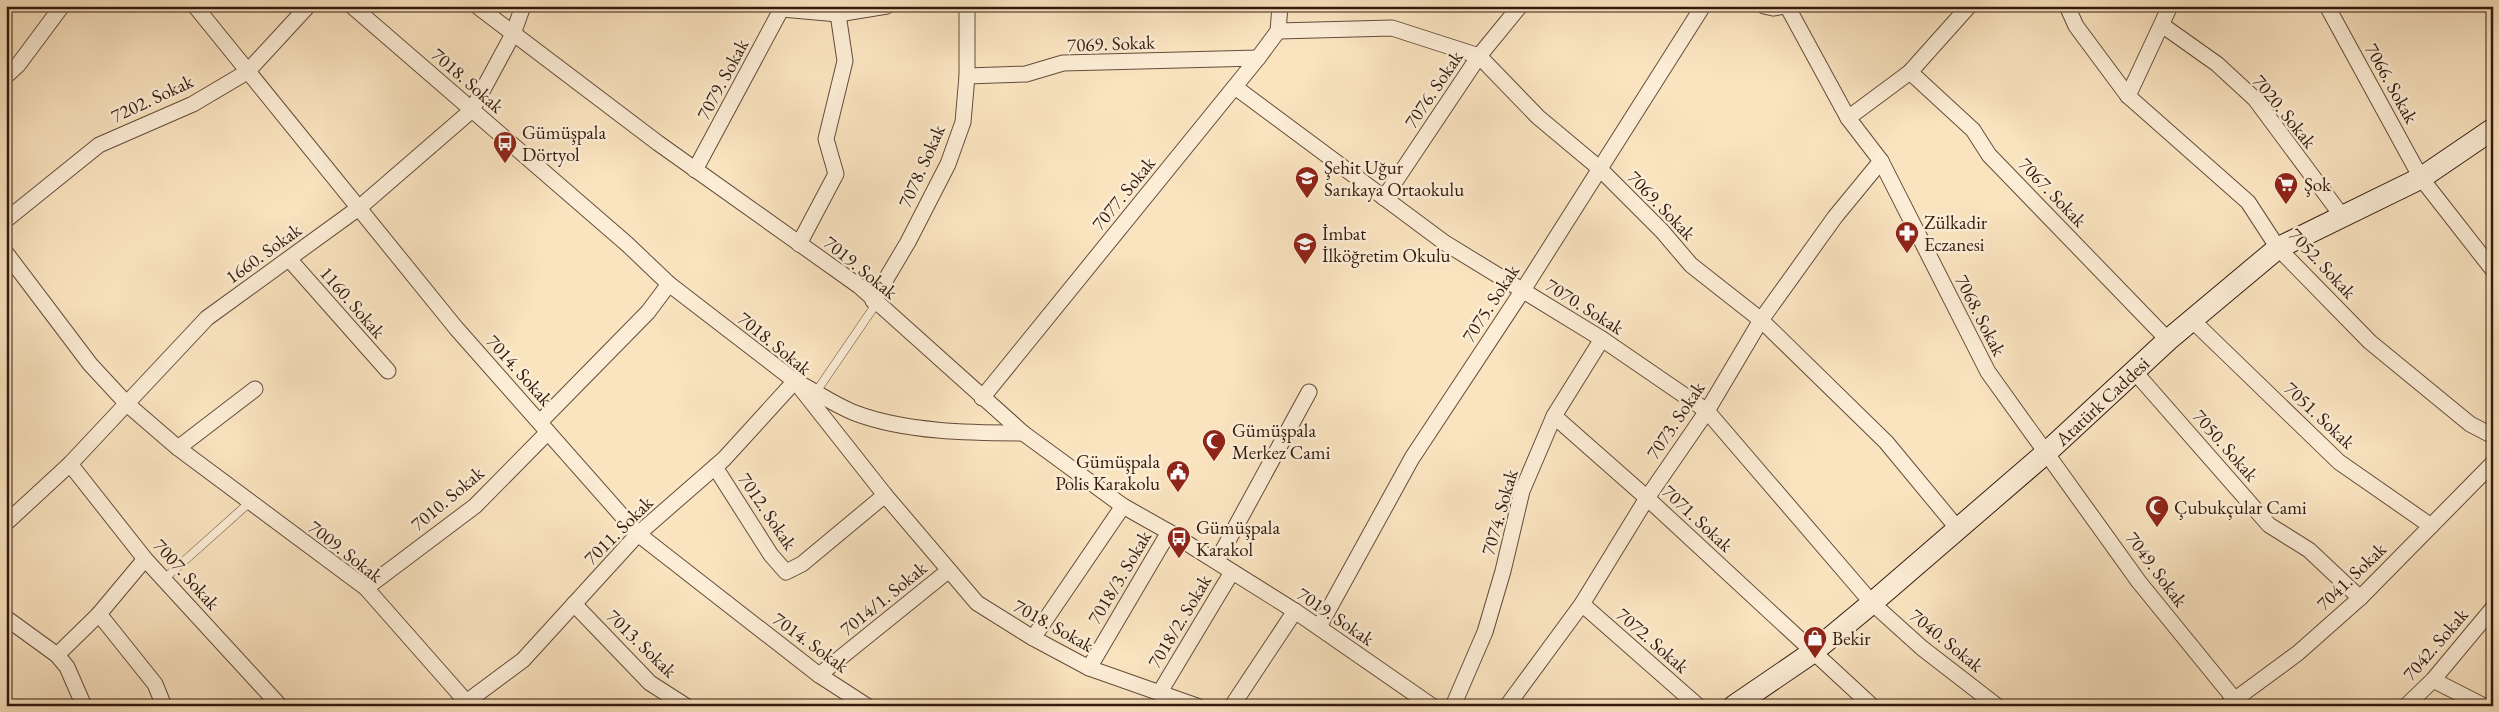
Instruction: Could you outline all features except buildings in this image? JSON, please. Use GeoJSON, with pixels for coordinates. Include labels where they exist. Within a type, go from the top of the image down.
{"type":"FeatureCollection","features":[{"type":"Feature","properties":{"kind":"main road","name":"Atatürk Caddesi"},"geometry":{"type":"LineString","coordinates":[[1737,705],[1813,652],[1872,603],[1958,530],[1996,493],[2047,452],[2168,340],[2278,248],[2421,178],[2493,129]]}},
{"type":"Feature","properties":{"kind":"street"},"geometry":{"type":"LineString","coordinates":[[6,76],[18,65],[62,6]]}},
{"type":"Feature","properties":{"kind":"street","name":"7014. Sokak"},"geometry":{"type":"LineString","coordinates":[[195,6],[247,72],[360,207],[456,328],[638,534],[819,675],[867,706]]}},
{"type":"Feature","properties":{"kind":"street","name":"7202. Sokak"},"geometry":{"type":"LineString","coordinates":[[6,220],[99,145],[193,104],[247,72],[308,6]]}},
{"type":"Feature","properties":{"kind":"street","name":"7018. Sokak"},"geometry":{"type":"LineString","coordinates":[[352,6],[628,244],[669,284],[795,381],[885,495],[977,604],[1033,638],[1089,668],[1197,706]]}},
{"type":"Feature","properties":{"kind":"street","name":"7019. Sokak"},"geometry":{"type":"LineString","coordinates":[[477,6],[695,170],[859,286],[1022,433],[1123,506],[1217,561],[1295,611],[1432,706]]}},
{"type":"Feature","properties":{"kind":"street","name":"1660. Sokak"},"geometry":{"type":"LineString","coordinates":[[6,523],[70,464],[207,318],[360,207],[472,110],[513,34],[523,6]]}},
{"type":"Feature","properties":{"kind":"street"},"geometry":{"type":"LineString","coordinates":[[780,7],[838,14],[887,6]]}},
{"type":"Feature","properties":{"kind":"street","name":"7078. Sokak"},"geometry":{"type":"LineString","coordinates":[[875,302],[948,164],[963,122],[967,6]]}},
{"type":"Feature","properties":{"kind":"street"},"geometry":{"type":"LineString","coordinates":[[1278,31],[1280,6]]}},
{"type":"Feature","properties":{"kind":"street","name":"7076. Sokak"},"geometry":{"type":"LineString","coordinates":[[1384,198],[1479,56],[1520,6]]}},
{"type":"Feature","properties":{"kind":"street","name":"7075. Sokak"},"geometry":{"type":"LineString","coordinates":[[1319,628],[1412,458],[1522,290],[1703,6]]}},
{"type":"Feature","properties":{"kind":"street"},"geometry":{"type":"LineString","coordinates":[[1764,6],[1773,8],[1786,6]]}},
{"type":"Feature","properties":{"kind":"street","name":"7068. Sokak"},"geometry":{"type":"LineString","coordinates":[[1786,6],[1848,118],[1881,161],[1988,372],[2047,452]]}},
{"type":"Feature","properties":{"kind":"street"},"geometry":{"type":"LineString","coordinates":[[1848,118],[1910,72],[1970,6]]}},
{"type":"Feature","properties":{"kind":"street","name":"7052. Sokak"},"geometry":{"type":"LineString","coordinates":[[2067,6],[2076,26],[2128,96],[2248,202],[2278,248],[2370,342],[2470,424],[2493,436]]}},
{"type":"Feature","properties":{"kind":"street"},"geometry":{"type":"LineString","coordinates":[[2128,96],[2170,6]]}},
{"type":"Feature","properties":{"kind":"street","name":"7066. Sokak"},"geometry":{"type":"LineString","coordinates":[[2327,6],[2421,178],[2493,270]]}},
{"type":"Feature","properties":{"kind":"street","name":"7079. Sokak"},"geometry":{"type":"LineString","coordinates":[[695,170],[780,7]]}},
{"type":"Feature","properties":{"kind":"street"},"geometry":{"type":"LineString","coordinates":[[799,244],[836,174],[826,139],[845,61],[838,14]]}},
{"type":"Feature","properties":{"kind":"street","name":"7020. Sokak"},"geometry":{"type":"LineString","coordinates":[[2162,25],[2217,64],[2255,99],[2342,216]]}},
{"type":"Feature","properties":{"kind":"street","name":"7069. Sokak"},"geometry":{"type":"LineString","coordinates":[[1278,31],[1392,28],[1479,56],[1538,116],[1599,168],[1696,269],[1761,320],[1886,442],[1958,530]]}},
{"type":"Feature","properties":{"kind":"street","name":"7077. Sokak"},"geometry":{"type":"LineString","coordinates":[[982,398],[1235,87],[1278,31]]}},
{"type":"Feature","properties":{"kind":"street","name":"7069. Sokak"},"geometry":{"type":"LineString","coordinates":[[966,76],[1026,74],[1063,63],[1258,58]]}},
{"type":"Feature","properties":{"kind":"street","name":"7067. Sokak"},"geometry":{"type":"LineString","coordinates":[[1910,72],[1973,130],[1989,155],[2168,340]]}},
{"type":"Feature","properties":{"kind":"street","name":"7070. Sokak"},"geometry":{"type":"LineString","coordinates":[[1235,87],[1445,244],[1602,339],[1707,411],[1872,603]]}},
{"type":"Feature","properties":{"kind":"street","name":"7073. Sokak"},"geometry":{"type":"LineString","coordinates":[[1507,706],[1582,604],[1647,498],[1707,411],[1761,320],[1835,216],[1881,161]]}},
{"type":"Feature","properties":{"kind":"street","name":"1160. Sokak"},"geometry":{"type":"LineString","coordinates":[[289,259],[388,371]]}},
{"type":"Feature","properties":{"kind":"street","name":"7009. Sokak"},"geometry":{"type":"LineString","coordinates":[[9,262],[90,364],[127,404],[178,448],[366,588],[466,705]]}},
{"type":"Feature","properties":{"kind":"street","name":"7010. Sokak"},"geometry":{"type":"LineString","coordinates":[[366,588],[475,506],[648,312],[669,284]]}},
{"type":"Feature","properties":{"kind":"street","name":"7051. Sokak"},"geometry":{"type":"LineString","coordinates":[[2192,320],[2339,462],[2431,526]]}},
{"type":"Feature","properties":{"kind":"street","name":"7074. Sokak"},"geometry":{"type":"LineString","coordinates":[[1453,706],[1485,632],[1503,571],[1522,491],[1554,416],[1602,339]]}},
{"type":"Feature","properties":{"kind":"street","name":"7050. Sokak"},"geometry":{"type":"LineString","coordinates":[[2134,371],[2270,525],[2309,550],[2360,598]]}},
{"type":"Feature","properties":{"kind":"street"},"geometry":{"type":"LineString","coordinates":[[795,381],[855,413],[901,424],[978,433],[1022,433]]}},
{"type":"Feature","properties":{"kind":"street","name":"7011. Sokak"},"geometry":{"type":"LineString","coordinates":[[466,705],[523,660],[638,534],[715,467],[795,381]]}},
{"type":"Feature","properties":{"kind":"street"},"geometry":{"type":"LineString","coordinates":[[178,448],[255,389]]}},
{"type":"Feature","properties":{"kind":"street"},"geometry":{"type":"LineString","coordinates":[[1217,561],[1309,392]]}},
{"type":"Feature","properties":{"kind":"street","name":"7071. Sokak"},"geometry":{"type":"LineString","coordinates":[[1554,416],[1647,498],[1872,706]]}},
{"type":"Feature","properties":{"kind":"street","name":"7049. Sokak"},"geometry":{"type":"LineString","coordinates":[[2047,452],[2139,582],[2233,703]]}},
{"type":"Feature","properties":{"kind":"street","name":"7041. Sokak"},"geometry":{"type":"LineString","coordinates":[[2233,703],[2298,653],[2360,598],[2493,462]]}},
{"type":"Feature","properties":{"kind":"street","name":"7007. Sokak"},"geometry":{"type":"LineString","coordinates":[[70,464],[145,559],[280,706]]}},
{"type":"Feature","properties":{"kind":"street","name":"7012. Sokak"},"geometry":{"type":"LineString","coordinates":[[715,467],[771,555],[786,572],[802,564],[885,495]]}},
{"type":"Feature","properties":{"kind":"street"},"geometry":{"type":"LineString","coordinates":[[1033,638],[1123,506]]}},
{"type":"Feature","properties":{"kind":"street","name":"7018/3. Sokak"},"geometry":{"type":"LineString","coordinates":[[1089,668],[1169,532]]}},
{"type":"Feature","properties":{"kind":"street"},"geometry":{"type":"LineString","coordinates":[[57,656],[99,614],[145,559]]}},
{"type":"Feature","properties":{"kind":"street","name":"7014/1. Sokak"},"geometry":{"type":"LineString","coordinates":[[819,675],[948,570]]}},
{"type":"Feature","properties":{"kind":"street","name":"7018/2. Sokak"},"geometry":{"type":"LineString","coordinates":[[1160,692],[1232,572]]}},
{"type":"Feature","properties":{"kind":"street","name":"7040. Sokak"},"geometry":{"type":"LineString","coordinates":[[1872,603],[1922,648],[1997,706]]}},
{"type":"Feature","properties":{"kind":"street","name":"7013. Sokak"},"geometry":{"type":"LineString","coordinates":[[574,604],[650,683],[686,706]]}},
{"type":"Feature","properties":{"kind":"street","name":"7072. Sokak"},"geometry":{"type":"LineString","coordinates":[[1582,604],[1698,706]]}},
{"type":"Feature","properties":{"kind":"street","name":"7042. Sokak"},"geometry":{"type":"LineString","coordinates":[[2406,706],[2433,680],[2493,608]]}},
{"type":"Feature","properties":{"kind":"street"},"geometry":{"type":"LineString","coordinates":[[1232,706],[1295,611]]}},
{"type":"Feature","properties":{"kind":"street"},"geometry":{"type":"LineString","coordinates":[[99,614],[155,684],[164,706]]}},
{"type":"Feature","properties":{"kind":"street"},"geometry":{"type":"LineString","coordinates":[[6,618],[57,656],[67,667],[84,706]]}},
{"type":"Feature","properties":{"kind":"street"},"geometry":{"type":"LineString","coordinates":[[2433,680],[2484,706]]}},
{"type":"Feature","properties":{"kind":"lane"},"geometry":{"type":"LineString","coordinates":[[816,392],[875,302]]}},
{"type":"Feature","properties":{"kind":"lane"},"geometry":{"type":"LineString","coordinates":[[164,579],[250,502]]}},
{"type":"Feature","properties":{"kind":"place","name":"Gümüşpala Dörtyol"},"geometry":{"type":"Point","coordinates":[505,164]}},
{"type":"Feature","properties":{"kind":"place","name":"Şehit Uğur Sarıkaya Ortaokulu"},"geometry":{"type":"Point","coordinates":[1307,199]}},
{"type":"Feature","properties":{"kind":"place","name":"Şok"},"geometry":{"type":"Point","coordinates":[2286,205]}},
{"type":"Feature","properties":{"kind":"place","name":"Zülkadir Eczanesi"},"geometry":{"type":"Point","coordinates":[1907,254]}},
{"type":"Feature","properties":{"kind":"place","name":"İmbat İlköğretim Okulu"},"geometry":{"type":"Point","coordinates":[1305,265]}},
{"type":"Feature","properties":{"kind":"place","name":"Gümüşpala Merkez Cami"},"geometry":{"type":"Point","coordinates":[1214,462]}},
{"type":"Feature","properties":{"kind":"place","name":"Gümüşpala Polis Karakolu"},"geometry":{"type":"Point","coordinates":[1178,493]}},
{"type":"Feature","properties":{"kind":"place","name":"Çubukçular Cami"},"geometry":{"type":"Point","coordinates":[2157,528]}},
{"type":"Feature","properties":{"kind":"place","name":"Gümüşpala Karakol"},"geometry":{"type":"Point","coordinates":[1179,559]}},
{"type":"Feature","properties":{"kind":"place","name":"Bekir"},"geometry":{"type":"Point","coordinates":[1815,659]}}]}
